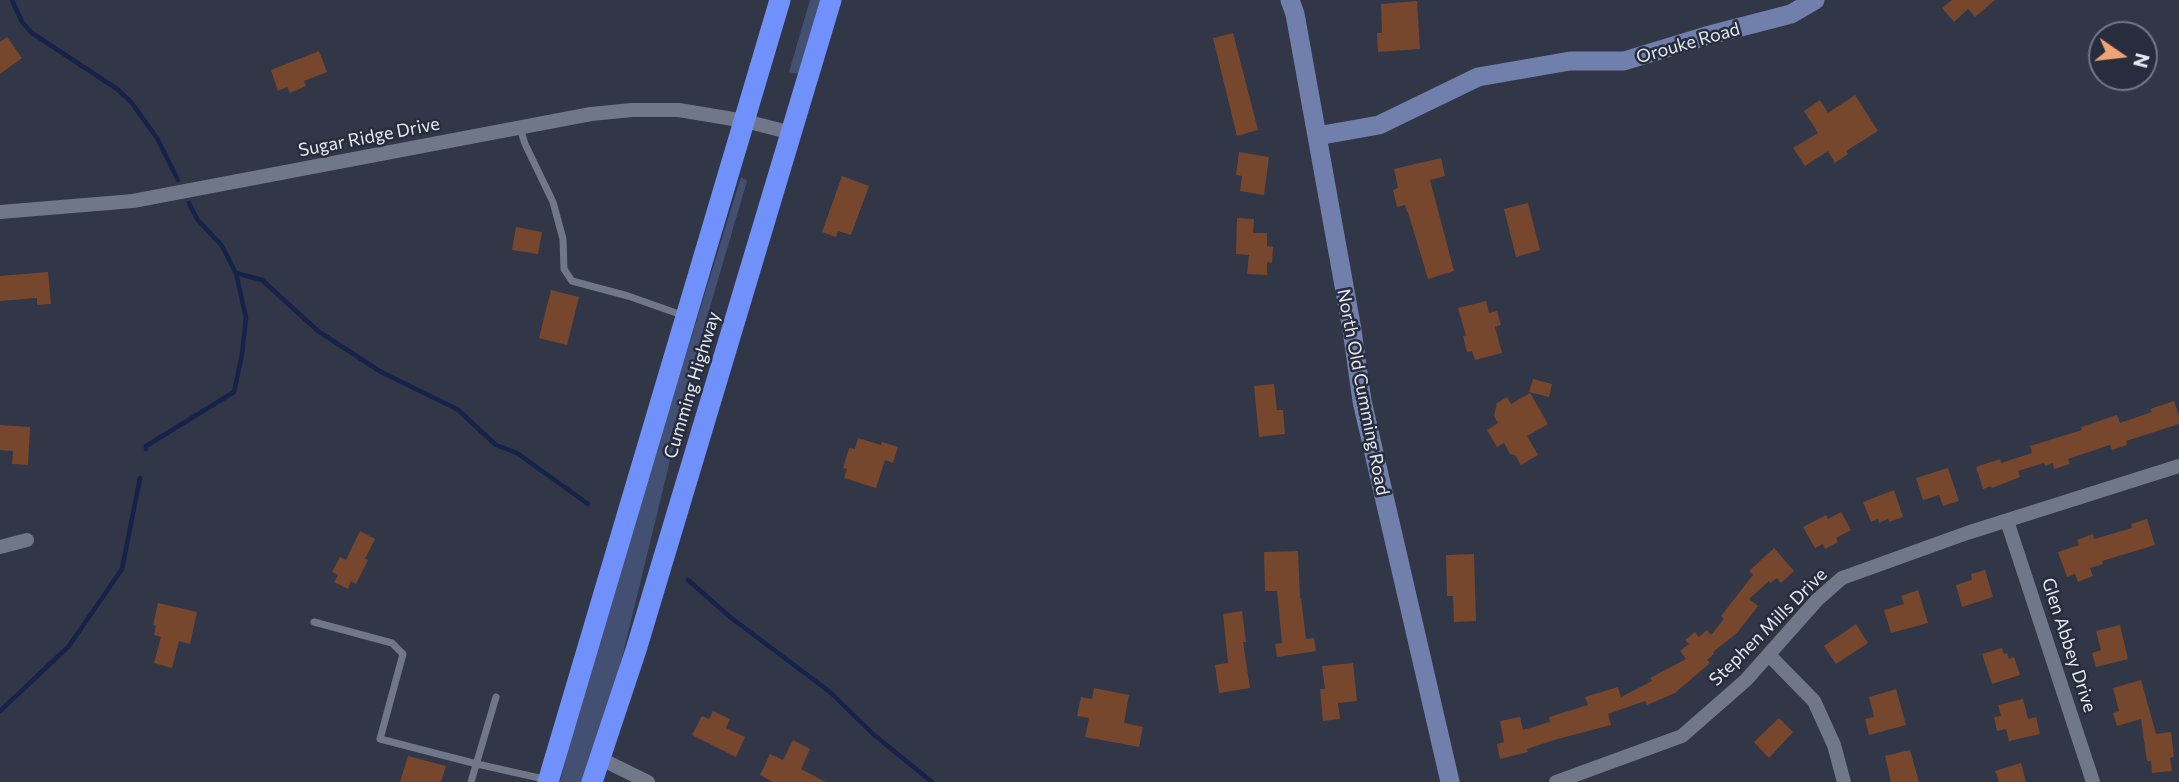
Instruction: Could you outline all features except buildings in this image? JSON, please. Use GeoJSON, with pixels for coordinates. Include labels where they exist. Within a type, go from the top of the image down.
{"type":"FeatureCollection","features":[{"type":"Feature","properties":{"kind":"highway","name":"Cumming Highway"},"geometry":{"type":"LineString","coordinates":[[548,781],[780,0]]}},
{"type":"Feature","properties":{"kind":"highway","name":"Cumming Highway"},"geometry":{"type":"LineString","coordinates":[[592,782],[636,650],[831,0]]}},
{"type":"Feature","properties":{"kind":"street","name":"North Old Cumming Road"},"geometry":{"type":"LineString","coordinates":[[1290,0],[1295,14],[1352,330],[1362,401],[1450,782]]}},
{"type":"Feature","properties":{"kind":"street","name":"Orouke Road"},"geometry":{"type":"LineString","coordinates":[[1317,136],[1379,125],[1478,77],[1570,61],[1623,61],[1706,36],[1791,15],[1796,5],[1815,0]]}},
{"type":"Feature","properties":{"kind":"street","name":"Sugar Ridge Drive"},"geometry":{"type":"LineString","coordinates":[[0,212],[133,201],[591,114],[632,110],[679,110],[745,121],[792,133]]}},
{"type":"Feature","properties":{"kind":"street","name":"Stephen Mills Drive"},"geometry":{"type":"LineString","coordinates":[[1556,782],[1682,736],[1746,680],[1817,600],[1842,578],[2179,466]]}},
{"type":"Feature","properties":{"kind":"street","name":"Glen Abbey Drive"},"geometry":{"type":"LineString","coordinates":[[2007,521],[2093,782]]}},
{"type":"Feature","properties":{"kind":"street"},"geometry":{"type":"LineString","coordinates":[[0,547],[27,541]]}},
{"type":"Feature","properties":{"kind":"street"},"geometry":{"type":"LineString","coordinates":[[1769,655],[1814,701],[1835,745],[1844,782]]}},
{"type":"Feature","properties":{"kind":"street"},"geometry":{"type":"LineString","coordinates":[[599,758],[648,782]]}},
{"type":"Feature","properties":{"kind":"lane"},"geometry":{"type":"LineString","coordinates":[[520,128],[553,202],[562,239],[564,269],[572,281],[628,296],[686,317]]}},
{"type":"Feature","properties":{"kind":"lane"},"geometry":{"type":"LineString","coordinates":[[314,622],[392,643],[403,654],[380,739],[548,781]]}},
{"type":"Feature","properties":{"kind":"lane"},"geometry":{"type":"LineString","coordinates":[[471,782],[496,697]]}},
{"type":"Feature","properties":{"kind":"shaded area"},"geometry":{"type":"Polygon","coordinates":[[[810,0],[820,0],[799,74],[789,72],[810,0]]]}},
{"type":"Feature","properties":{"kind":"shaded area"},"geometry":{"type":"Polygon","coordinates":[[[741,177],[747,181],[695,358],[618,674],[583,782],[560,782],[589,667],[741,177]]]}},
{"type":"Feature","properties":{"kind":"waterway"},"geometry":{"type":"LineString","coordinates":[[12,0],[22,22],[32,33],[117,89],[131,102],[157,138],[178,180]]}},
{"type":"Feature","properties":{"kind":"waterway"},"geometry":{"type":"LineString","coordinates":[[146,449],[146,446],[234,392],[242,354],[246,318],[236,273],[222,246],[197,219],[189,203]]}},
{"type":"Feature","properties":{"kind":"waterway"},"geometry":{"type":"LineString","coordinates":[[236,273],[262,280],[318,331],[381,372],[457,409],[496,445],[517,453],[588,504]]}},
{"type":"Feature","properties":{"kind":"waterway"},"geometry":{"type":"LineString","coordinates":[[0,711],[69,646],[122,569],[140,478]]}},
{"type":"Feature","properties":{"kind":"waterway"},"geometry":{"type":"LineString","coordinates":[[688,580],[730,617],[830,692],[873,734],[932,782]]}}]}
